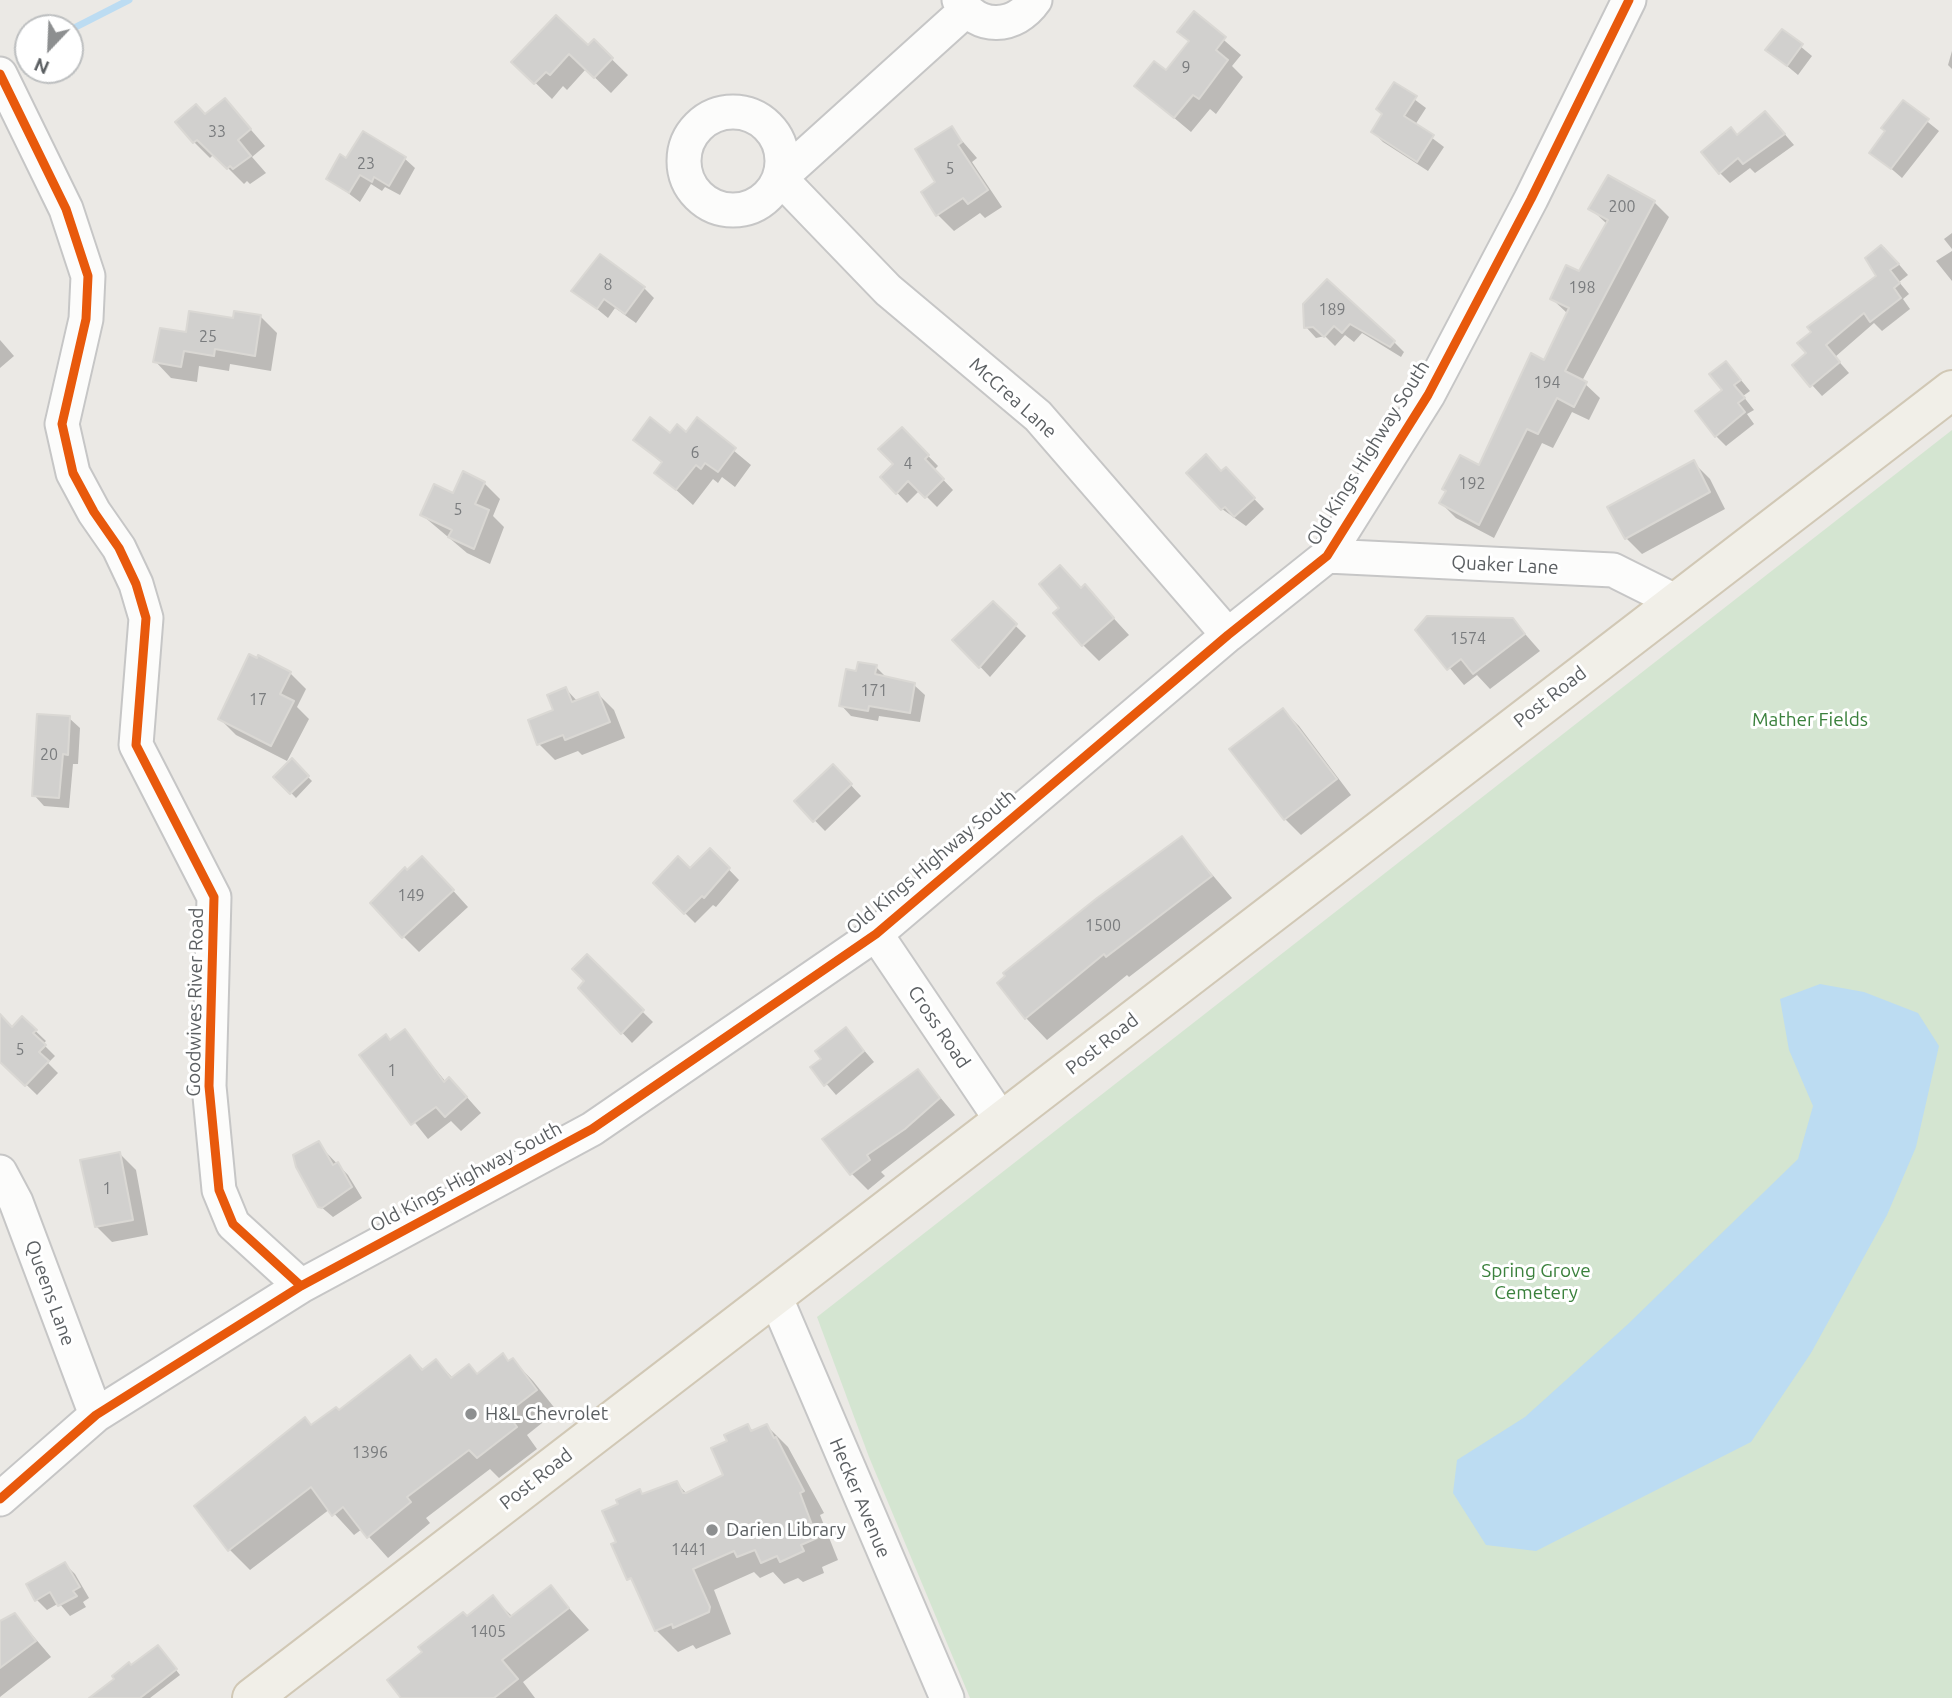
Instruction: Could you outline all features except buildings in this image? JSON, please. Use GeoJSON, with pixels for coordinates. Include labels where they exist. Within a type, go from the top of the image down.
{"type":"FeatureCollection","features":[{"type":"Feature","properties":{"kind":"main road","name":"Post Road"},"geometry":{"type":"LineString","coordinates":[[252,1698],[1952,390]]}},
{"type":"Feature","properties":{"kind":"street","name":"McCrea Lane"},"geometry":{"type":"LineString","coordinates":[[1035,0],[1027,12],[1013,21],[996,24],[979,20],[962,5],[780,178],[888,290],[1038,416],[1228,635]]}},
{"type":"Feature","properties":{"kind":"street","name":"Old Kings Highway South"},"geometry":{"type":"LineString","coordinates":[[0,1499],[96,1415],[301,1286],[592,1129],[876,934],[1228,635],[1327,556],[1428,395],[1531,199],[1629,0]]}},
{"type":"Feature","properties":{"kind":"street","name":"Goodwives River Road"},"geometry":{"type":"LineString","coordinates":[[0,74],[66,209],[88,276],[86,319],[62,424],[74,473],[94,512],[119,548],[146,618],[136,745],[214,897],[209,1086],[219,1191],[233,1224],[301,1286]]}},
{"type":"Feature","properties":{"kind":"street","name":"Quaker Lane"},"geometry":{"type":"LineString","coordinates":[[1327,556],[1613,570],[1675,601]]}},
{"type":"Feature","properties":{"kind":"street","name":"Cross Road"},"geometry":{"type":"LineString","coordinates":[[876,934],[1002,1121]]}},
{"type":"Feature","properties":{"kind":"street","name":"Queens Lane"},"geometry":{"type":"LineString","coordinates":[[0,1172],[16,1202],[96,1415]]}},
{"type":"Feature","properties":{"kind":"street","name":"Hecker Avenue"},"geometry":{"type":"LineString","coordinates":[[775,1296],[947,1698]]}},
{"type":"Feature","properties":{"kind":"green space","name":"Spring Grove Cemetery"},"geometry":{"type":"Polygon","coordinates":[[[1952,430],[1952,1698],[970,1698],[869,1457],[817,1317],[1952,430]]]}},
{"type":"Feature","properties":{"kind":"water"},"geometry":{"type":"Polygon","coordinates":[[[1820,984],[1864,992],[1918,1013],[1939,1046],[1916,1147],[1887,1215],[1811,1353],[1751,1442],[1536,1551],[1486,1545],[1453,1493],[1457,1460],[1525,1417],[1627,1325],[1798,1159],[1813,1106],[1789,1050],[1780,999],[1820,984]]]}},
{"type":"Feature","properties":{"kind":"waterway"},"geometry":{"type":"LineString","coordinates":[[84,23],[129,0]]}},
{"type":"Feature","properties":{"kind":"cycle path"},"geometry":{"type":"LineString","coordinates":[[0,1499],[96,1415],[301,1286],[592,1129],[876,934],[1228,635],[1327,556],[1428,395],[1531,199],[1629,0]]}},
{"type":"Feature","properties":{"kind":"cycle path"},"geometry":{"type":"LineString","coordinates":[[0,74],[66,209],[88,276],[86,319],[62,424],[73,473],[94,512],[119,548],[136,584],[146,618],[136,745],[214,897],[209,1086],[219,1190],[233,1224],[301,1286]]}},
{"type":"Feature","properties":{"kind":"place","name":"H&L Chevrolet"},"geometry":{"type":"Point","coordinates":[471,1414]}},
{"type":"Feature","properties":{"kind":"place","name":"Darien Library"},"geometry":{"type":"Point","coordinates":[712,1530]}},
{"type":"Feature","properties":{"kind":"park label","name":"Mather Fields"},"geometry":{"type":"Point","coordinates":[1810,720]}}]}
